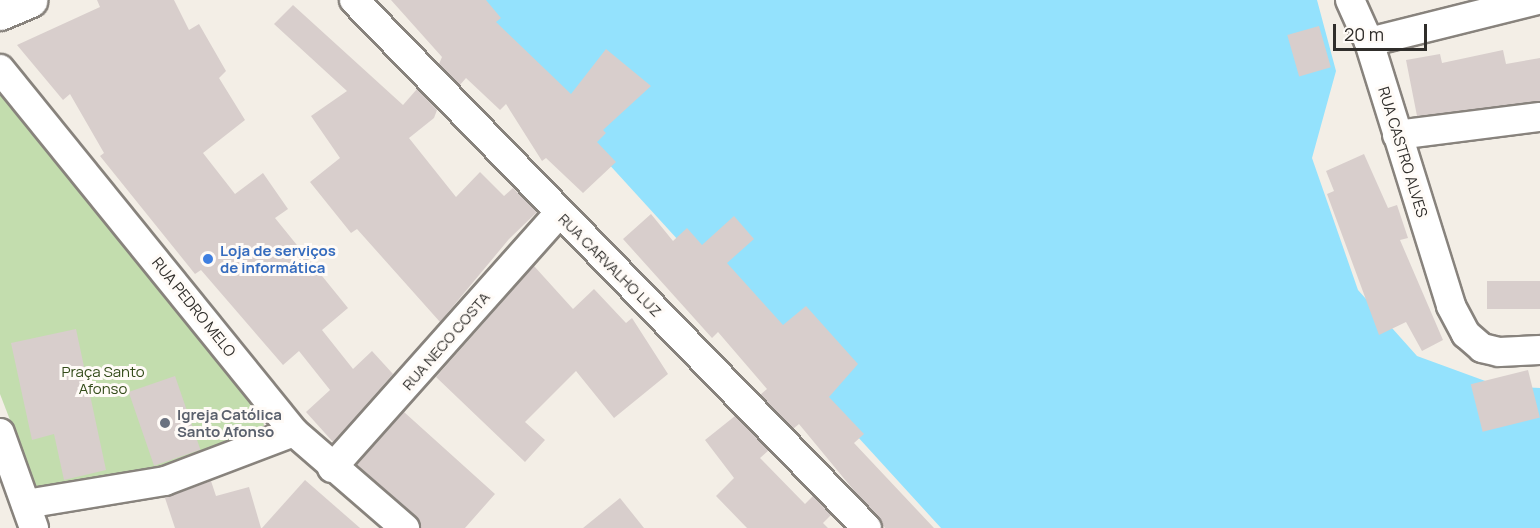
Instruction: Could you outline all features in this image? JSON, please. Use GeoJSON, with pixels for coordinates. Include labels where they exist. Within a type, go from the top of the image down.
{"type":"FeatureCollection","features":[{"type":"Feature","properties":{"kind":"main road"},"geometry":{"type":"LineString","coordinates":[[0,13],[30,0]]}},
{"type":"Feature","properties":{"kind":"street","name":"RUA CARVALHO LUZ"},"geometry":{"type":"LineString","coordinates":[[354,0],[867,528]]}},
{"type":"Feature","properties":{"kind":"street"},"geometry":{"type":"LineString","coordinates":[[1369,42],[1538,0]]}},
{"type":"Feature","properties":{"kind":"street","name":"RUA CASTRO ALVES"},"geometry":{"type":"LineString","coordinates":[[1351,2],[1369,42],[1451,306],[1466,334],[1482,348],[1499,352],[1540,350]]}},
{"type":"Feature","properties":{"kind":"street","name":"RUA PEDRO MELO"},"geometry":{"type":"LineString","coordinates":[[0,69],[294,432],[332,468],[405,528]]}},
{"type":"Feature","properties":{"kind":"street"},"geometry":{"type":"LineString","coordinates":[[1397,135],[1540,117]]}},
{"type":"Feature","properties":{"kind":"street","name":"RUA NECO COSTA"},"geometry":{"type":"LineString","coordinates":[[332,468],[559,213]]}},
{"type":"Feature","properties":{"kind":"street"},"geometry":{"type":"LineString","coordinates":[[0,433],[30,516],[165,481],[294,432]]}},
{"type":"Feature","properties":{"kind":"green space","name":"Praça Santo Afonso"},"geometry":{"type":"Polygon","coordinates":[[[0,90],[262,413],[264,426],[256,439],[164,474],[37,490],[0,394],[0,90]]]}},
{"type":"Feature","properties":{"kind":"water"},"geometry":{"type":"Polygon","coordinates":[[[444,0],[1317,0],[1336,71],[1312,158],[1358,290],[1417,356],[1499,386],[1540,388],[1540,528],[941,528],[585,138],[444,0]]]}},
{"type":"Feature","properties":{"kind":"building"},"geometry":{"type":"Polygon","coordinates":[[[97,0],[174,0],[189,30],[199,24],[226,71],[219,78],[245,120],[203,153],[235,194],[263,173],[288,209],[275,218],[348,308],[322,330],[353,369],[372,351],[393,374],[333,442],[306,412],[330,390],[299,351],[283,365],[201,270],[195,274],[100,156],[104,153],[70,94],[63,100],[17,45],[100,7],[97,0]]]}},
{"type":"Feature","properties":{"kind":"building"},"geometry":{"type":"Polygon","coordinates":[[[391,0],[486,0],[501,18],[496,22],[571,94],[606,49],[651,86],[603,130],[606,133],[597,142],[616,162],[583,193],[546,158],[542,161],[506,104],[500,110],[466,78],[460,85],[439,64],[442,57],[391,0]]]}},
{"type":"Feature","properties":{"kind":"building"},"geometry":{"type":"Polygon","coordinates":[[[293,5],[403,105],[417,89],[437,110],[434,118],[409,138],[456,197],[480,172],[504,196],[513,188],[537,212],[509,239],[440,322],[357,229],[351,233],[310,182],[340,158],[311,116],[347,91],[274,24],[293,5]]]}},
{"type":"Feature","properties":{"kind":"building"},"geometry":{"type":"Polygon","coordinates":[[[1319,26],[1331,67],[1299,76],[1287,35],[1319,26]]]}},
{"type":"Feature","properties":{"kind":"building"},"geometry":{"type":"Polygon","coordinates":[[[1503,50],[1506,64],[1540,58],[1540,101],[1417,116],[1406,60],[1440,54],[1442,63],[1503,50]]]}},
{"type":"Feature","properties":{"kind":"building"},"geometry":{"type":"Polygon","coordinates":[[[1364,154],[1388,208],[1397,205],[1408,238],[1400,240],[1443,340],[1422,351],[1406,322],[1379,335],[1327,194],[1334,191],[1326,171],[1364,154]]]}},
{"type":"Feature","properties":{"kind":"building"},"geometry":{"type":"Polygon","coordinates":[[[651,214],[673,241],[687,228],[702,245],[734,216],[754,239],[727,263],[783,325],[806,306],[858,364],[829,397],[864,434],[854,443],[934,528],[885,528],[799,424],[793,429],[760,395],[767,389],[718,332],[712,338],[623,239],[651,214]]]}},
{"type":"Feature","properties":{"kind":"building"},"geometry":{"type":"Polygon","coordinates":[[[534,266],[573,309],[594,289],[626,323],[632,318],[668,374],[614,418],[576,371],[525,422],[545,440],[525,462],[436,377],[534,266]]]}},
{"type":"Feature","properties":{"kind":"building"},"geometry":{"type":"Polygon","coordinates":[[[1487,281],[1540,281],[1540,309],[1487,309],[1487,281]]]}},
{"type":"Feature","properties":{"kind":"building"},"geometry":{"type":"Polygon","coordinates":[[[76,329],[106,470],[64,480],[54,434],[32,440],[11,343],[76,329]]]}},
{"type":"Feature","properties":{"kind":"building"},"geometry":{"type":"Polygon","coordinates":[[[1528,370],[1540,418],[1483,432],[1471,384],[1528,370]]]}},
{"type":"Feature","properties":{"kind":"building","name":"Igreja Católica Santo Afonso"},"geometry":{"type":"Polygon","coordinates":[[[175,376],[200,450],[154,466],[129,392],[175,376]]]}},
{"type":"Feature","properties":{"kind":"building"},"geometry":{"type":"Polygon","coordinates":[[[404,412],[495,494],[465,528],[421,528],[416,516],[357,465],[404,412]]]}},
{"type":"Feature","properties":{"kind":"building"},"geometry":{"type":"Polygon","coordinates":[[[735,416],[769,450],[760,458],[805,504],[813,496],[831,515],[823,523],[828,528],[747,528],[716,496],[734,478],[705,440],[735,416]]]}},
{"type":"Feature","properties":{"kind":"building"},"geometry":{"type":"Polygon","coordinates":[[[305,480],[360,528],[262,528],[305,480]]]}},
{"type":"Feature","properties":{"kind":"building"},"geometry":{"type":"Polygon","coordinates":[[[211,481],[216,496],[249,487],[261,528],[175,528],[165,498],[211,481]]]}},
{"type":"Feature","properties":{"kind":"building"},"geometry":{"type":"Polygon","coordinates":[[[620,498],[644,528],[583,528],[620,498]]]}},
{"type":"Feature","properties":{"kind":"place","name":"Loja de serviços de informática"},"geometry":{"type":"Point","coordinates":[208,259]}},
{"type":"Feature","properties":{"kind":"place","name":"Igreja Católica Santo Afonso"},"geometry":{"type":"Point","coordinates":[165,423]}}]}
